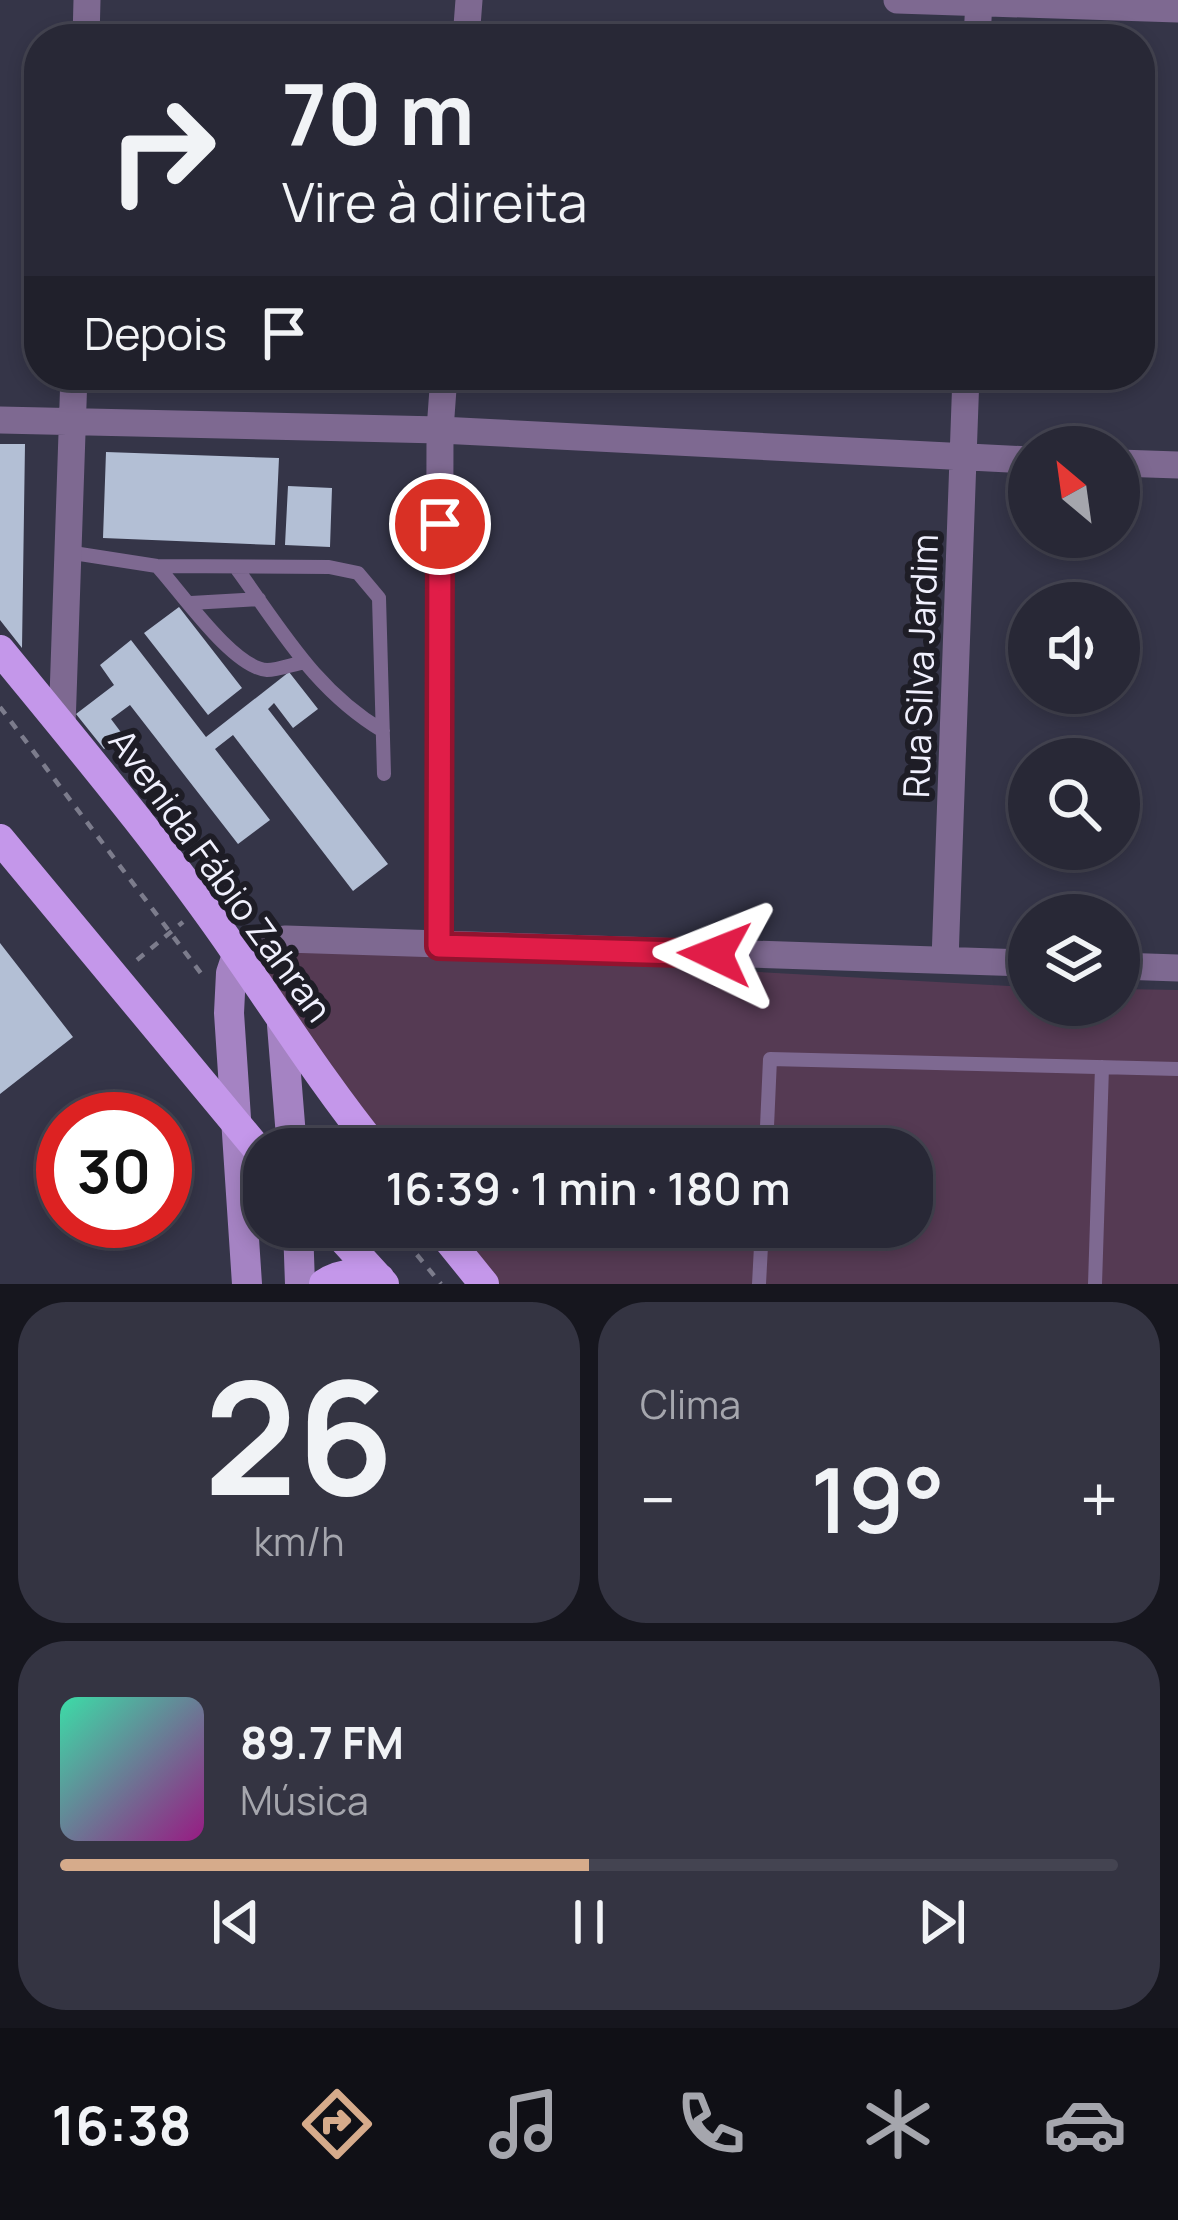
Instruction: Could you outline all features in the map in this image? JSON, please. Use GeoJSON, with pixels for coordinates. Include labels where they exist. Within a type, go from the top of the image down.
{"type":"FeatureCollection","features":[{"type":"Feature","properties":{"kind":"main road","name":"Avenida Fábio Zahran"},"geometry":{"type":"LineString","coordinates":[[0,650],[238,955],[282,1025],[360,1128]]}},
{"type":"Feature","properties":{"kind":"main road"},"geometry":{"type":"LineString","coordinates":[[0,839],[243,1136]]}},
{"type":"Feature","properties":{"kind":"main road"},"geometry":{"type":"LineString","coordinates":[[351,1248],[382,1281]]}},
{"type":"Feature","properties":{"kind":"main road"},"geometry":{"type":"LineString","coordinates":[[455,1248],[484,1284]]}},
{"type":"Feature","properties":{"kind":"main road"},"geometry":{"type":"LineString","coordinates":[[324,1284],[353,1273],[382,1281]]}},
{"type":"Feature","properties":{"kind":"street"},"geometry":{"type":"LineString","coordinates":[[897,0],[1178,9]]}},
{"type":"Feature","properties":{"kind":"street"},"geometry":{"type":"LineString","coordinates":[[62,726],[74,390]]}},
{"type":"Feature","properties":{"kind":"street"},"geometry":{"type":"LineString","coordinates":[[439,946],[443,390]]}},
{"type":"Feature","properties":{"kind":"street","name":"Rua Silva Jardim"},"geometry":{"type":"LineString","coordinates":[[945,960],[966,390]]}},
{"type":"Feature","properties":{"kind":"street"},"geometry":{"type":"LineString","coordinates":[[0,420],[440,430],[1008,459]]}},
{"type":"Feature","properties":{"kind":"street"},"geometry":{"type":"LineString","coordinates":[[1140,464],[1178,466]]}},
{"type":"Feature","properties":{"kind":"street"},"geometry":{"type":"LineString","coordinates":[[247,1284],[229,1012],[231,973],[238,955],[255,943],[286,939],[1008,962]]}},
{"type":"Feature","properties":{"kind":"street"},"geometry":{"type":"LineString","coordinates":[[1140,967],[1178,968]]}},
{"type":"Feature","properties":{"kind":"street"},"geometry":{"type":"LineString","coordinates":[[282,1025],[302,1128]]}},
{"type":"Feature","properties":{"kind":"street"},"geometry":{"type":"LineString","coordinates":[[299,1248],[300,1284]]}},
{"type":"Feature","properties":{"kind":"lane"},"geometry":{"type":"LineString","coordinates":[[67,552],[157,566],[329,567],[358,573],[379,598],[384,774]]}},
{"type":"Feature","properties":{"kind":"lane"},"geometry":{"type":"LineString","coordinates":[[157,566],[231,651],[251,667],[270,670],[305,662]]}},
{"type":"Feature","properties":{"kind":"lane"},"geometry":{"type":"LineString","coordinates":[[237,568],[305,662],[347,709],[383,731]]}},
{"type":"Feature","properties":{"kind":"lane"},"geometry":{"type":"LineString","coordinates":[[191,603],[259,599]]}},
{"type":"Feature","properties":{"kind":"lane"},"geometry":{"type":"LineString","coordinates":[[767,1128],[770,1059],[1178,1069]]}},
{"type":"Feature","properties":{"kind":"lane"},"geometry":{"type":"LineString","coordinates":[[1095,1284],[1102,1067]]}},
{"type":"Feature","properties":{"kind":"lane"},"geometry":{"type":"LineString","coordinates":[[759,1284],[761,1248]]}},
{"type":"Feature","properties":{"kind":"path"},"geometry":{"type":"LineString","coordinates":[[0,706],[229,1012]]}},
{"type":"Feature","properties":{"kind":"path"},"geometry":{"type":"LineString","coordinates":[[133,964],[201,906]]}},
{"type":"Feature","properties":{"kind":"path"},"geometry":{"type":"LineString","coordinates":[[411,1248],[441,1284]]}},
{"type":"Feature","properties":{"kind":"shaded area"},"geometry":{"type":"Polygon","coordinates":[[[256,944],[1008,986],[1008,1026],[1140,1026],[1140,989],[1178,990],[1178,1284],[488,1284],[459,1248],[933,1248],[933,1128],[364,1128],[239,955],[256,944]]]}},
{"type":"Feature","properties":{"kind":"building"},"geometry":{"type":"Polygon","coordinates":[[[0,444],[25,444],[22,648],[0,620],[0,444]]]}},
{"type":"Feature","properties":{"kind":"building"},"geometry":{"type":"Polygon","coordinates":[[[106,452],[279,458],[275,545],[103,538],[106,452]]]}},
{"type":"Feature","properties":{"kind":"building"},"geometry":{"type":"Polygon","coordinates":[[[288,486],[332,488],[330,547],[285,545],[288,486]]]}},
{"type":"Feature","properties":{"kind":"building"},"geometry":{"type":"Polygon","coordinates":[[[179,607],[242,688],[208,715],[144,633],[179,607]]]}},
{"type":"Feature","properties":{"kind":"building"},"geometry":{"type":"Polygon","coordinates":[[[131,640],[206,737],[289,672],[318,709],[293,728],[274,703],[268,709],[388,864],[353,891],[233,735],[215,749],[270,820],[238,844],[130,705],[111,719],[123,735],[104,749],[76,714],[114,685],[100,665],[131,640]]]}},
{"type":"Feature","properties":{"kind":"building"},"geometry":{"type":"Polygon","coordinates":[[[0,943],[73,1037],[0,1094],[0,943]]]}},
{"type":"Feature","properties":{"kind":"route"},"geometry":{"type":"LineString","coordinates":[[440,524],[439,946],[715,954]]}}]}
